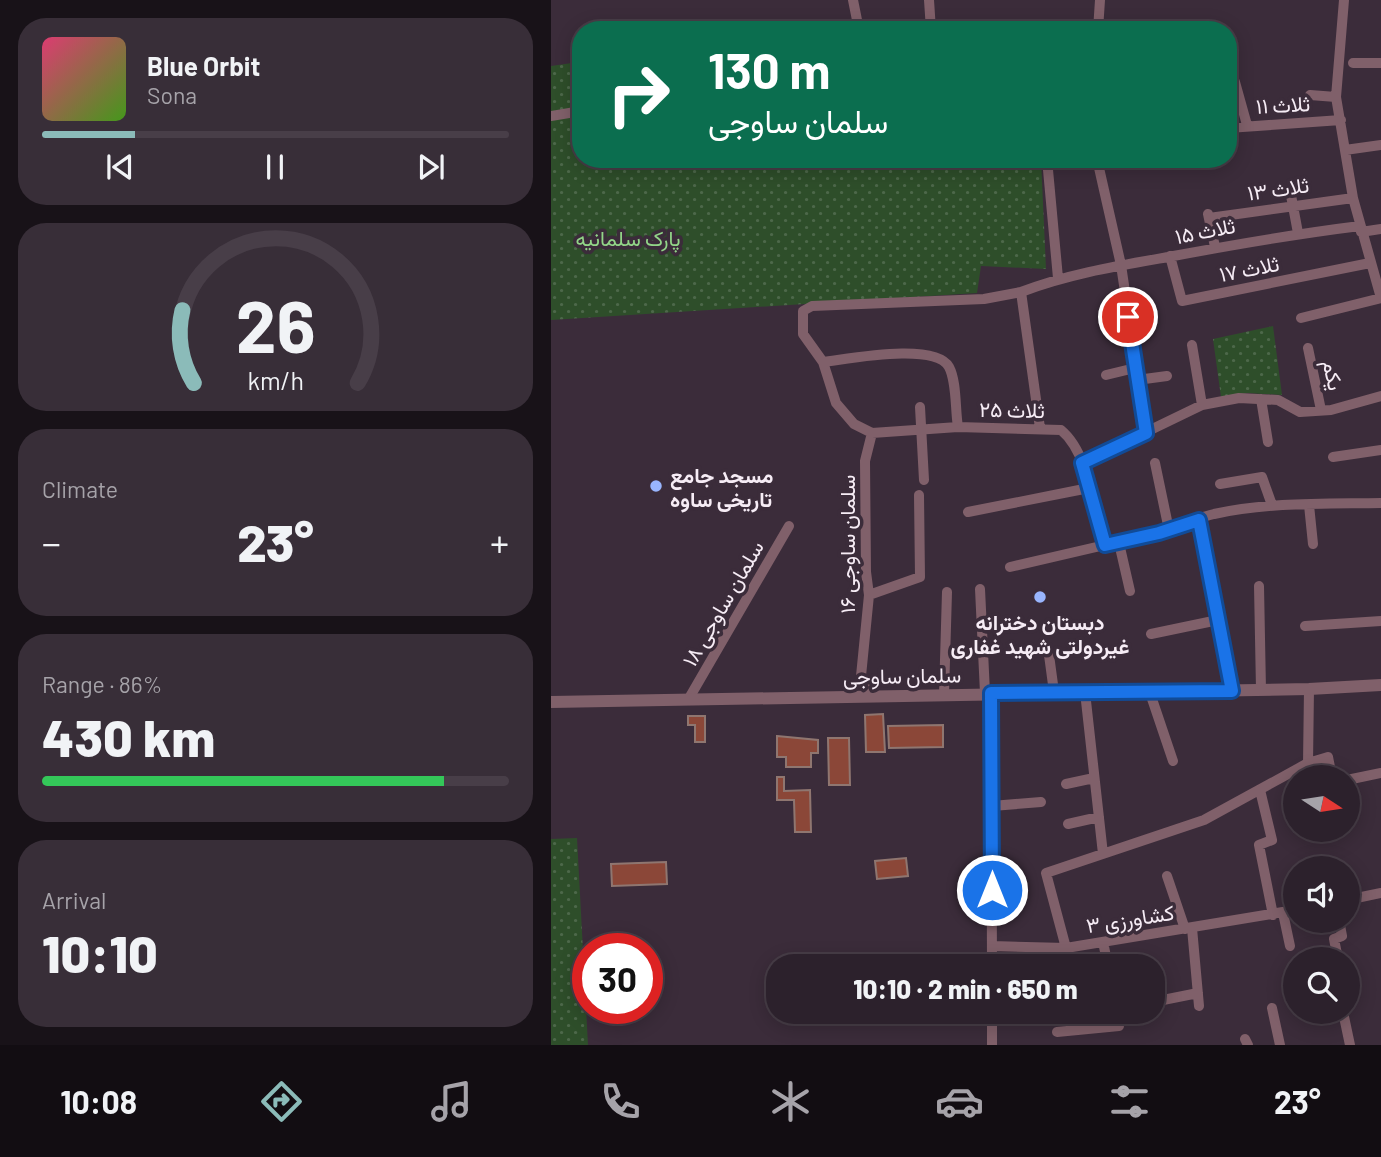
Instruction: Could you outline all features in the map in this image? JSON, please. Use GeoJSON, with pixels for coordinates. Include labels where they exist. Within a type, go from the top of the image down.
{"type":"FeatureCollection","features":[{"type":"Feature","properties":{"kind":"street"},"geometry":{"type":"LineString","coordinates":[[853,0],[857,21]]}},
{"type":"Feature","properties":{"kind":"street"},"geometry":{"type":"LineString","coordinates":[[929,0],[930,21]]}},
{"type":"Feature","properties":{"kind":"street"},"geometry":{"type":"LineString","coordinates":[[1099,21],[1100,0]]}},
{"type":"Feature","properties":{"kind":"street"},"geometry":{"type":"LineString","coordinates":[[1301,318],[1381,298],[1353,198],[1336,97],[1344,0]]}},
{"type":"Feature","properties":{"kind":"street"},"geometry":{"type":"LineString","coordinates":[[1353,63],[1381,63]]}},
{"type":"Feature","properties":{"kind":"street"},"geometry":{"type":"LineString","coordinates":[[1237,89],[1247,125]]}},
{"type":"Feature","properties":{"kind":"street"},"geometry":{"type":"LineString","coordinates":[[1310,95],[1336,97]]}},
{"type":"Feature","properties":{"kind":"street"},"geometry":{"type":"LineString","coordinates":[[551,116],[572,112]]}},
{"type":"Feature","properties":{"kind":"street","name":"ثلاث ۱۱"},"geometry":{"type":"LineString","coordinates":[[1237,127],[1341,120]]}},
{"type":"Feature","properties":{"kind":"street"},"geometry":{"type":"LineString","coordinates":[[1345,150],[1381,145]]}},
{"type":"Feature","properties":{"kind":"street"},"geometry":{"type":"LineString","coordinates":[[1048,168],[1058,278]]}},
{"type":"Feature","properties":{"kind":"street"},"geometry":{"type":"LineString","coordinates":[[1099,168],[1121,265],[1146,433]]}},
{"type":"Feature","properties":{"kind":"street"},"geometry":{"type":"LineString","coordinates":[[1290,190],[1298,233]]}},
{"type":"Feature","properties":{"kind":"street","name":"ثلاث ۱۳"},"geometry":{"type":"LineString","coordinates":[[1215,247],[1209,216],[1353,198]]}},
{"type":"Feature","properties":{"kind":"street","name":"ثلاث ۱۵"},"geometry":{"type":"LineString","coordinates":[[823,362],[803,334],[804,311],[812,306],[984,299],[1021,292],[1058,278],[1215,247],[1298,233],[1381,229]]}},
{"type":"Feature","properties":{"kind":"street","name":"ثلاث ۱۷"},"geometry":{"type":"LineString","coordinates":[[1170,256],[1182,301],[1370,263]]}},
{"type":"Feature","properties":{"kind":"street"},"geometry":{"type":"LineString","coordinates":[[1021,292],[1040,428]]}},
{"type":"Feature","properties":{"kind":"street"},"geometry":{"type":"LineString","coordinates":[[1192,345],[1202,405]]}},
{"type":"Feature","properties":{"kind":"street","name":"یکم"},"geometry":{"type":"LineString","coordinates":[[1308,348],[1321,410]]}},
{"type":"Feature","properties":{"kind":"street","name":"ثلاث ۲۵"},"geometry":{"type":"LineString","coordinates":[[823,362],[922,352],[942,358],[950,369],[958,427],[1061,430],[1074,440],[1105,545]]}},
{"type":"Feature","properties":{"kind":"street"},"geometry":{"type":"LineString","coordinates":[[823,362],[841,411],[854,424],[872,433],[958,427]]}},
{"type":"Feature","properties":{"kind":"street"},"geometry":{"type":"LineString","coordinates":[[1106,375],[1135,368]]}},
{"type":"Feature","properties":{"kind":"street"},"geometry":{"type":"LineString","coordinates":[[1137,380],[1167,376]]}},
{"type":"Feature","properties":{"kind":"street"},"geometry":{"type":"LineString","coordinates":[[1082,463],[1202,405],[1239,398],[1278,400],[1300,412],[1331,410],[1381,396]]}},
{"type":"Feature","properties":{"kind":"street"},"geometry":{"type":"LineString","coordinates":[[1261,399],[1268,442]]}},
{"type":"Feature","properties":{"kind":"street"},"geometry":{"type":"LineString","coordinates":[[920,407],[924,480]]}},
{"type":"Feature","properties":{"kind":"street","name":"سلمان ساوجی ۱۶"},"geometry":{"type":"LineString","coordinates":[[871,695],[861,676],[869,595],[866,572],[865,461],[872,433]]}},
{"type":"Feature","properties":{"kind":"street"},"geometry":{"type":"LineString","coordinates":[[1333,457],[1381,450]]}},
{"type":"Feature","properties":{"kind":"street"},"geometry":{"type":"LineString","coordinates":[[1155,463],[1169,530]]}},
{"type":"Feature","properties":{"kind":"street"},"geometry":{"type":"LineString","coordinates":[[1220,484],[1262,477],[1272,505]]}},
{"type":"Feature","properties":{"kind":"street"},"geometry":{"type":"LineString","coordinates":[[968,512],[1089,488]]}},
{"type":"Feature","properties":{"kind":"street"},"geometry":{"type":"LineString","coordinates":[[869,595],[920,577],[919,495]]}},
{"type":"Feature","properties":{"kind":"street"},"geometry":{"type":"LineString","coordinates":[[1010,567],[1119,543],[1199,520],[1272,505],[1381,503]]}},
{"type":"Feature","properties":{"kind":"street"},"geometry":{"type":"LineString","coordinates":[[1309,505],[1313,544]]}},
{"type":"Feature","properties":{"kind":"street"},"geometry":{"type":"LineString","coordinates":[[1199,520],[1232,691]]}},
{"type":"Feature","properties":{"kind":"street","name":"سلمان ساوجی ۱۸"},"geometry":{"type":"LineString","coordinates":[[688,700],[789,526]]}},
{"type":"Feature","properties":{"kind":"street"},"geometry":{"type":"LineString","coordinates":[[1119,543],[1130,591]]}},
{"type":"Feature","properties":{"kind":"street"},"geometry":{"type":"LineString","coordinates":[[1259,586],[1261,690]]}},
{"type":"Feature","properties":{"kind":"street"},"geometry":{"type":"LineString","coordinates":[[980,589],[988,693],[992,954]]}},
{"type":"Feature","properties":{"kind":"street"},"geometry":{"type":"LineString","coordinates":[[944,694],[947,592]]}},
{"type":"Feature","properties":{"kind":"street"},"geometry":{"type":"LineString","coordinates":[[1151,634],[1217,615]]}},
{"type":"Feature","properties":{"kind":"street"},"geometry":{"type":"LineString","coordinates":[[1305,626],[1381,621]]}},
{"type":"Feature","properties":{"kind":"street"},"geometry":{"type":"LineString","coordinates":[[1049,654],[1054,692]]}},
{"type":"Feature","properties":{"kind":"street","name":"سلمان ساوجی"},"geometry":{"type":"LineString","coordinates":[[551,702],[1232,691],[1381,685]]}},
{"type":"Feature","properties":{"kind":"street"},"geometry":{"type":"LineString","coordinates":[[1308,763],[1309,689]]}},
{"type":"Feature","properties":{"kind":"street"},"geometry":{"type":"LineString","coordinates":[[1149,691],[1173,761]]}},
{"type":"Feature","properties":{"kind":"street"},"geometry":{"type":"LineString","coordinates":[[1085,692],[1103,854]]}},
{"type":"Feature","properties":{"kind":"street"},"geometry":{"type":"LineString","coordinates":[[1062,954],[1063,948],[1046,873],[1204,820],[1308,763],[1328,757],[1330,765]]}},
{"type":"Feature","properties":{"kind":"street"},"geometry":{"type":"LineString","coordinates":[[1360,777],[1381,773]]}},
{"type":"Feature","properties":{"kind":"street"},"geometry":{"type":"LineString","coordinates":[[1066,784],[1094,778]]}},
{"type":"Feature","properties":{"kind":"street"},"geometry":{"type":"LineString","coordinates":[[1260,790],[1272,840],[1259,845],[1290,946]]}},
{"type":"Feature","properties":{"kind":"street"},"geometry":{"type":"LineString","coordinates":[[991,806],[1041,802]]}},
{"type":"Feature","properties":{"kind":"street"},"geometry":{"type":"LineString","coordinates":[[1068,824],[1099,817]]}},
{"type":"Feature","properties":{"kind":"street"},"geometry":{"type":"LineString","coordinates":[[1166,876],[1188,928],[1199,1006]]}},
{"type":"Feature","properties":{"kind":"street"},"geometry":{"type":"LineString","coordinates":[[1360,897],[1381,893]]}},
{"type":"Feature","properties":{"kind":"street","name":"کشاورزی ۳"},"geometry":{"type":"LineString","coordinates":[[992,946],[1063,948],[1283,913]]}},
{"type":"Feature","properties":{"kind":"street"},"geometry":{"type":"LineString","coordinates":[[1336,947],[1334,939],[1342,936],[1341,933]]}},
{"type":"Feature","properties":{"kind":"street"},"geometry":{"type":"LineString","coordinates":[[1103,942],[1106,954]]}},
{"type":"Feature","properties":{"kind":"street"},"geometry":{"type":"LineString","coordinates":[[1165,1000],[1198,993]]}},
{"type":"Feature","properties":{"kind":"street"},"geometry":{"type":"LineString","coordinates":[[1272,1008],[1280,1045]]}},
{"type":"Feature","properties":{"kind":"street"},"geometry":{"type":"LineString","coordinates":[[992,1024],[992,1045]]}},
{"type":"Feature","properties":{"kind":"street"},"geometry":{"type":"LineString","coordinates":[[1057,1032],[1119,1024]]}},
{"type":"Feature","properties":{"kind":"street"},"geometry":{"type":"LineString","coordinates":[[1346,1024],[1350,1045]]}},
{"type":"Feature","properties":{"kind":"green space","name":"پارک سلمانیه"},"geometry":{"type":"Polygon","coordinates":[[[572,63],[572,168],[1041,168],[1046,269],[981,266],[977,293],[551,320],[551,66],[572,63]]]}},
{"type":"Feature","properties":{"kind":"green space"},"geometry":{"type":"Polygon","coordinates":[[[1273,326],[1282,395],[1248,393],[1221,397],[1213,339],[1273,326]]]}},
{"type":"Feature","properties":{"kind":"green space"},"geometry":{"type":"Polygon","coordinates":[[[577,838],[582,933],[572,933],[572,1024],[587,1024],[588,1045],[551,1045],[551,839],[577,838]]]}},
{"type":"Feature","properties":{"kind":"building"},"geometry":{"type":"Polygon","coordinates":[[[883,714],[885,752],[866,752],[865,715],[883,714]]]}},
{"type":"Feature","properties":{"kind":"building"},"geometry":{"type":"Polygon","coordinates":[[[688,716],[705,716],[705,742],[695,742],[695,725],[688,725],[688,716]]]}},
{"type":"Feature","properties":{"kind":"building"},"geometry":{"type":"Polygon","coordinates":[[[943,725],[943,747],[889,748],[888,726],[943,725]]]}},
{"type":"Feature","properties":{"kind":"building"},"geometry":{"type":"Polygon","coordinates":[[[777,736],[818,740],[818,753],[811,753],[811,767],[786,767],[786,757],[777,757],[777,736]]]}},
{"type":"Feature","properties":{"kind":"building"},"geometry":{"type":"Polygon","coordinates":[[[828,738],[849,738],[850,785],[829,785],[828,738]]]}},
{"type":"Feature","properties":{"kind":"building"},"geometry":{"type":"Polygon","coordinates":[[[777,777],[784,777],[784,791],[810,790],[811,832],[795,832],[794,800],[777,800],[777,777]]]}},
{"type":"Feature","properties":{"kind":"building"},"geometry":{"type":"Polygon","coordinates":[[[906,858],[908,876],[877,879],[875,861],[906,858]]]}},
{"type":"Feature","properties":{"kind":"building"},"geometry":{"type":"Polygon","coordinates":[[[666,862],[667,884],[612,886],[611,864],[666,862]]]}},
{"type":"Feature","properties":{"kind":"place","name":"مسجد جامع تاریخی ساوه"},"geometry":{"type":"Point","coordinates":[656,486]}},
{"type":"Feature","properties":{"kind":"place","name":"دبستان دخترانه غیردولتی شهید غفاری"},"geometry":{"type":"Point","coordinates":[1040,597]}},
{"type":"Feature","properties":{"kind":"route"},"geometry":{"type":"LineString","coordinates":[[992,890],[991,693],[1232,691],[1199,520],[1159,533],[1105,545],[1082,463],[1146,433],[1128,317]]}}]}
